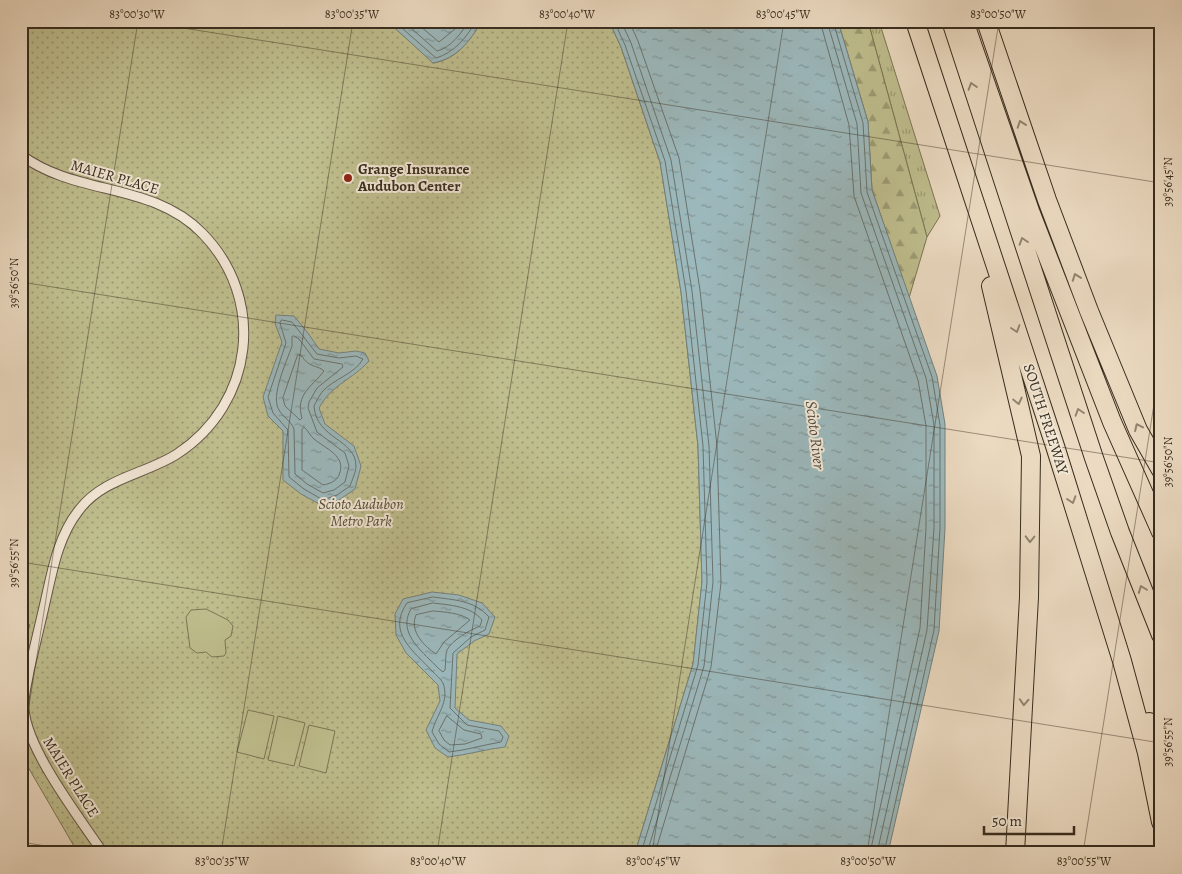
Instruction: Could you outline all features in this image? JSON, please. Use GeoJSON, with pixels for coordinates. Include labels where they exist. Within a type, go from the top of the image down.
{"type":"FeatureCollection","features":[{"type":"Feature","properties":{"kind":"highway","name":"SOUTH FREEWAY"},"geometry":{"type":"LineString","coordinates":[[915,21],[1055,446],[1106,610],[1147,753],[1161,822]]}},
{"type":"Feature","properties":{"kind":"highway"},"geometry":{"type":"LineString","coordinates":[[951,21],[1094,458],[1120,532],[1161,635]]}},
{"type":"Feature","properties":{"kind":"highway"},"geometry":{"type":"LineString","coordinates":[[964,21],[1030,211],[1112,422],[1161,532]]}},
{"type":"Feature","properties":{"kind":"highway"},"geometry":{"type":"LineString","coordinates":[[986,21],[1047,200],[1088,311],[1138,430],[1161,470]]}},
{"type":"Feature","properties":{"kind":"highway"},"geometry":{"type":"LineString","coordinates":[[952,133],[1004,337],[1031,456],[1028,606],[1015,853]]}},
{"type":"Feature","properties":{"kind":"highway"},"geometry":{"type":"LineString","coordinates":[[1106,610],[1161,753]]}},
{"type":"Feature","properties":{"kind":"street","name":"MAIER PLACE"},"geometry":{"type":"LineString","coordinates":[[21,155],[64,178],[151,200],[185,218],[212,243],[222,258],[230,272],[243,311],[244,333],[239,369],[234,385],[216,418],[191,444],[175,455],[159,464],[113,483],[94,494],[80,509],[63,535],[53,568],[25,693],[23,707],[25,720],[40,757],[103,853]]}},
{"type":"Feature","properties":{"kind":"green space","name":"Scioto Audubon Metro Park"},"geometry":{"type":"Polygon","coordinates":[[[21,21],[387,21],[434,63],[450,57],[462,48],[482,21],[609,21],[621,47],[660,162],[681,292],[698,446],[702,582],[693,664],[635,853],[78,853],[21,755],[21,650],[30,625],[21,619],[21,21]]]}},
{"type":"Feature","properties":{"kind":"green space"},"geometry":{"type":"Polygon","coordinates":[[[838,21],[868,21],[927,237],[909,298],[872,190],[868,122],[838,21]]]}},
{"type":"Feature","properties":{"kind":"green space"},"geometry":{"type":"Polygon","coordinates":[[[868,21],[879,21],[940,216],[927,237],[868,21]]]}},
{"type":"Feature","properties":{"kind":"green space"},"geometry":{"type":"Polygon","coordinates":[[[206,609],[228,620],[233,626],[231,636],[225,640],[226,653],[224,656],[212,657],[206,652],[197,653],[190,648],[186,617],[191,610],[206,609]]]}},
{"type":"Feature","properties":{"kind":"green space"},"geometry":{"type":"Polygon","coordinates":[[[248,710],[274,716],[264,759],[237,752],[248,710]]]}},
{"type":"Feature","properties":{"kind":"green space"},"geometry":{"type":"Polygon","coordinates":[[[278,716],[305,723],[294,766],[268,760],[278,716]]]}},
{"type":"Feature","properties":{"kind":"green space"},"geometry":{"type":"Polygon","coordinates":[[[309,725],[335,731],[326,773],[299,766],[309,725]]]}},
{"type":"Feature","properties":{"kind":"water"},"geometry":{"type":"Polygon","coordinates":[[[387,21],[482,21],[462,48],[442,61],[433,63],[387,21]]]}},
{"type":"Feature","properties":{"kind":"water","name":"Scioto River"},"geometry":{"type":"Polygon","coordinates":[[[609,21],[838,21],[868,122],[872,190],[937,376],[945,424],[945,528],[939,631],[888,853],[635,853],[693,664],[702,582],[698,446],[681,292],[660,162],[621,47],[609,21]]]}},
{"type":"Feature","properties":{"kind":"water"},"geometry":{"type":"Polygon","coordinates":[[[276,315],[294,316],[319,349],[339,353],[356,351],[365,353],[369,361],[330,393],[319,408],[325,424],[354,446],[361,466],[355,489],[339,500],[321,505],[301,494],[283,480],[283,431],[268,416],[263,397],[282,342],[275,323],[276,315]]]}},
{"type":"Feature","properties":{"kind":"water"},"geometry":{"type":"Polygon","coordinates":[[[432,592],[459,595],[482,603],[495,617],[489,634],[474,641],[457,654],[455,708],[469,720],[501,726],[509,736],[505,747],[448,757],[435,748],[426,730],[440,701],[438,685],[406,653],[396,635],[395,614],[403,599],[432,592]]]}},
{"type":"Feature","properties":{"kind":"place","name":"Grange Insurance Audubon Center"},"geometry":{"type":"Point","coordinates":[348,178]}}]}
